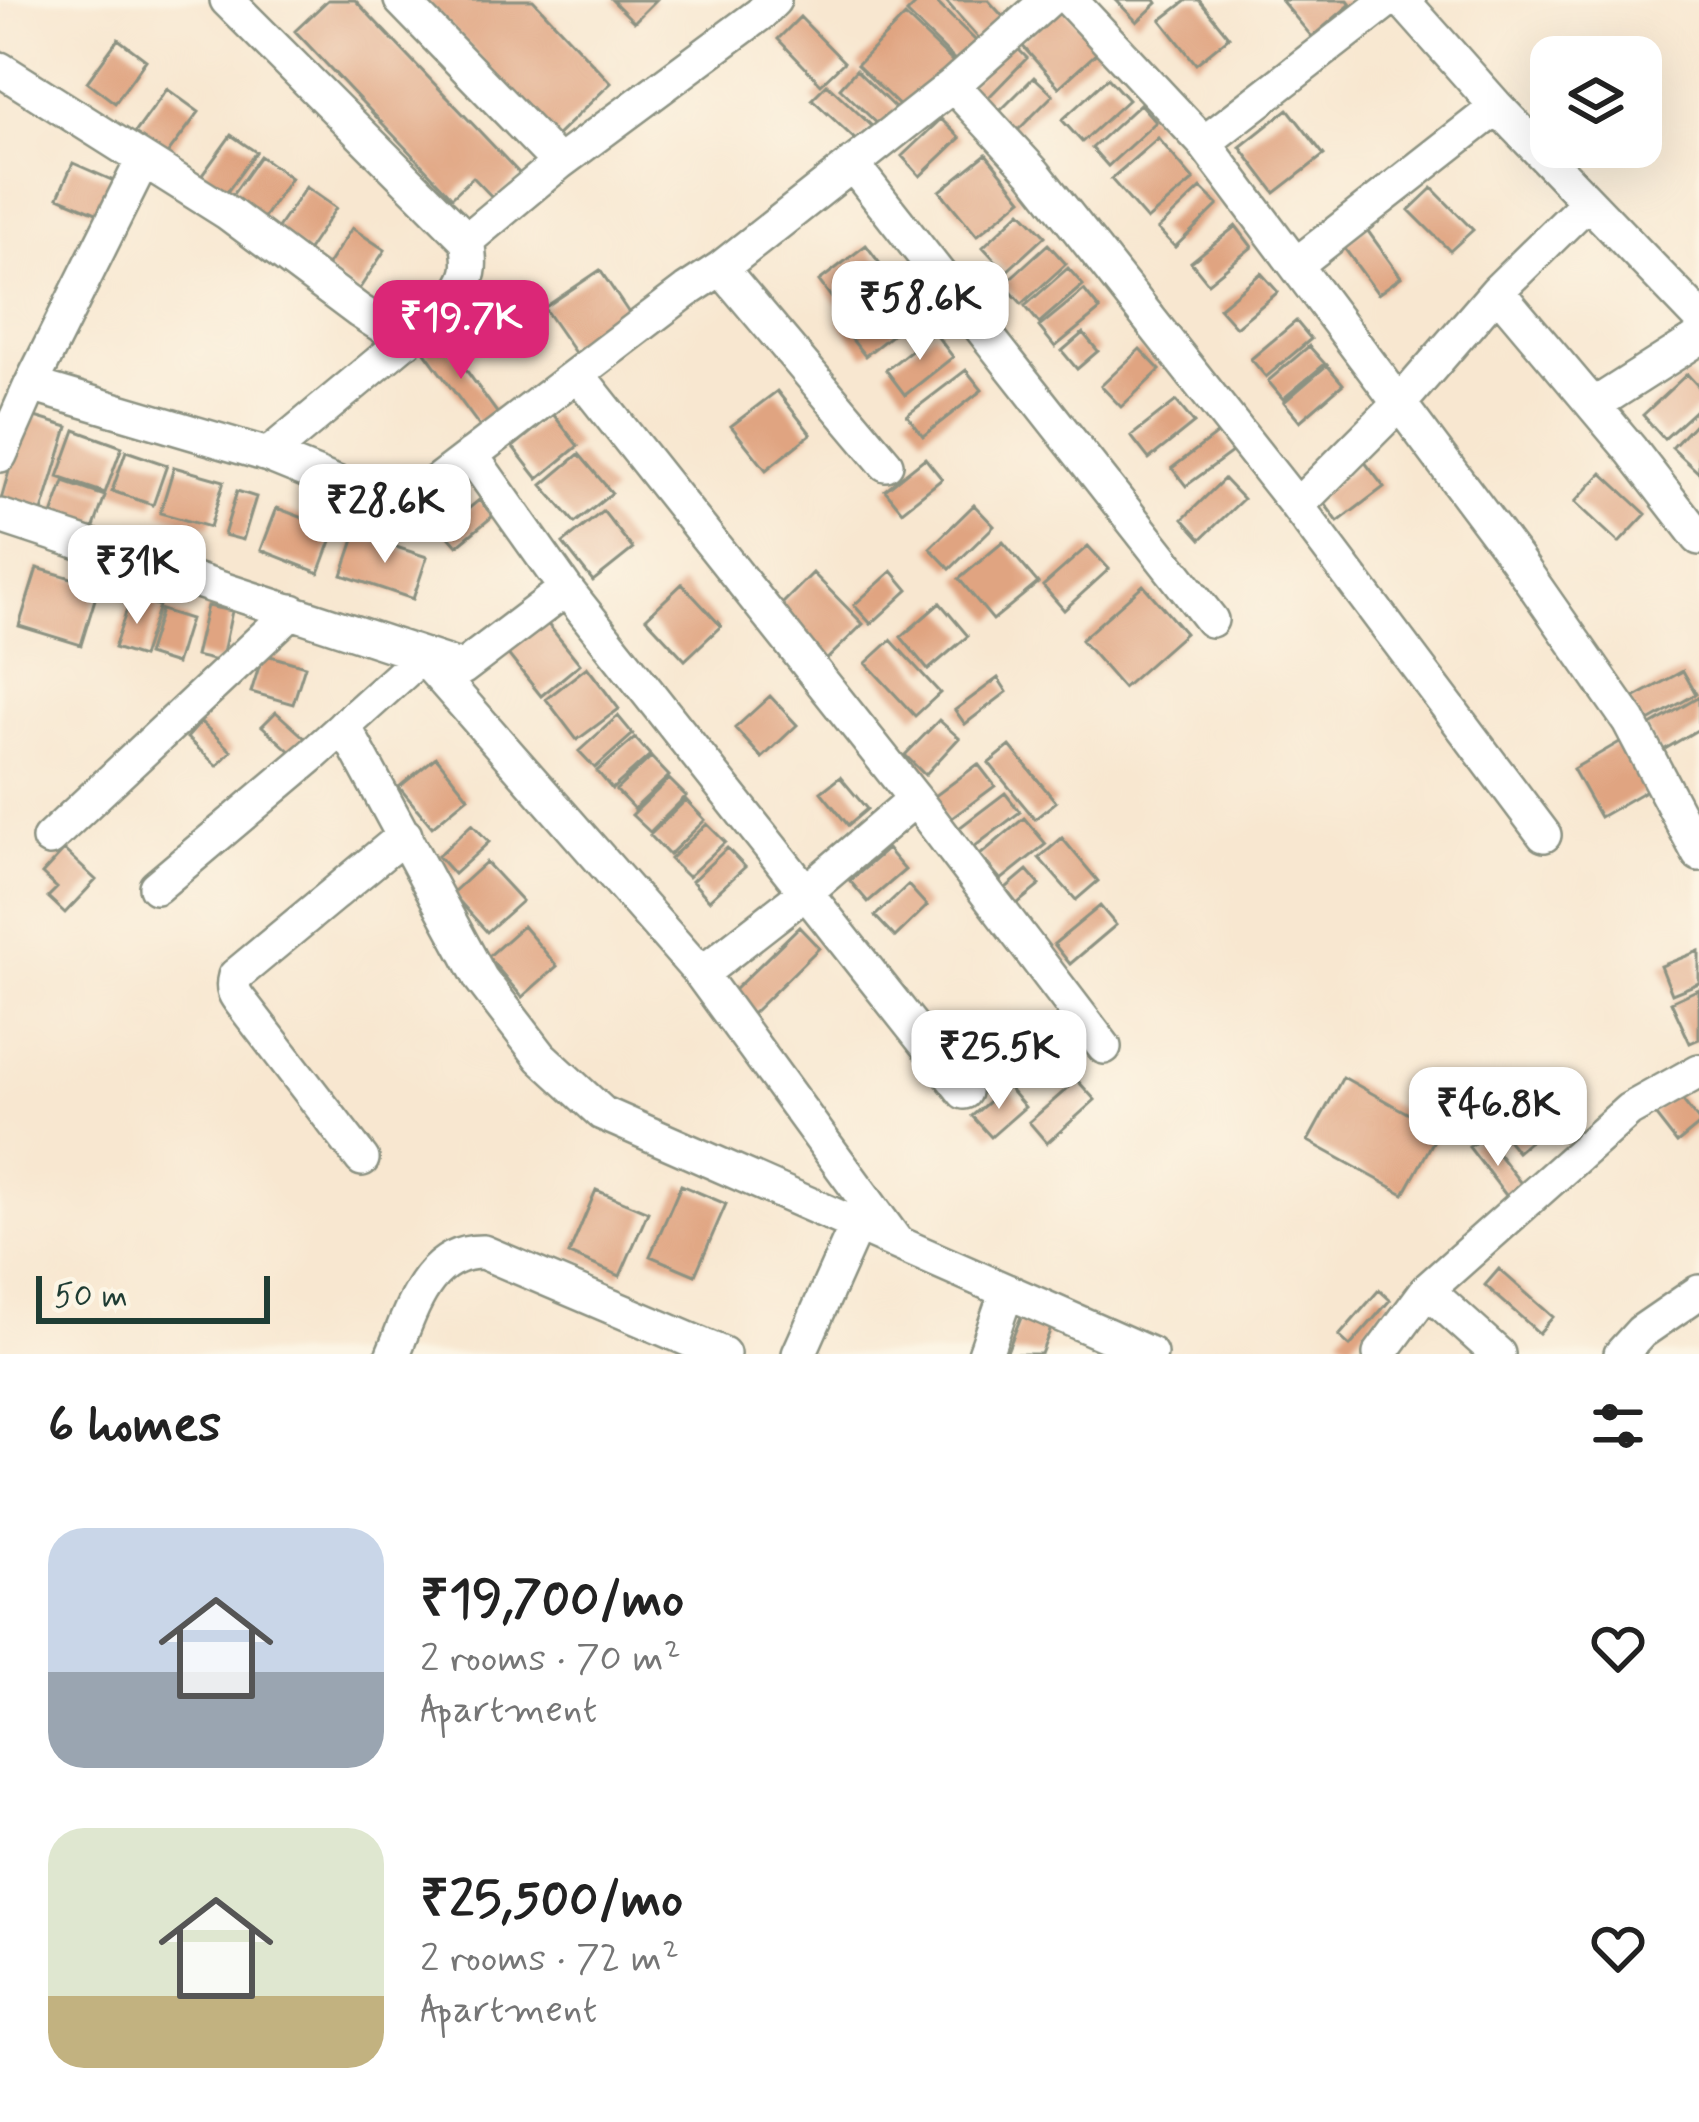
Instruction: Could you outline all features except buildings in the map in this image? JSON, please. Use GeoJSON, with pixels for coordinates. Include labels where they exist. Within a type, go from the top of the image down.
{"type":"FeatureCollection","features":[{"type":"Feature","properties":{"kind":"street"},"geometry":{"type":"LineString","coordinates":[[227,0],[467,240],[472,266],[466,284],[452,301],[268,455]]}},
{"type":"Feature","properties":{"kind":"street"},"geometry":{"type":"LineString","coordinates":[[401,0],[559,163]]}},
{"type":"Feature","properties":{"kind":"street"},"geometry":{"type":"LineString","coordinates":[[467,240],[559,163],[774,0]]}},
{"type":"Feature","properties":{"kind":"street"},"geometry":{"type":"LineString","coordinates":[[32,385],[268,455],[381,501],[405,499],[432,485],[721,268],[953,85],[1048,0]]}},
{"type":"Feature","properties":{"kind":"street"},"geometry":{"type":"LineString","coordinates":[[1070,0],[1204,143],[1516,559],[1629,722],[1699,854]]}},
{"type":"Feature","properties":{"kind":"street"},"geometry":{"type":"LineString","coordinates":[[1204,143],[1388,0]]}},
{"type":"Feature","properties":{"kind":"street"},"geometry":{"type":"LineString","coordinates":[[1402,0],[1497,107],[1699,317]]}},
{"type":"Feature","properties":{"kind":"street"},"geometry":{"type":"LineString","coordinates":[[0,69],[228,213],[406,341]]}},
{"type":"Feature","properties":{"kind":"street"},"geometry":{"type":"LineString","coordinates":[[953,85],[1034,172],[1297,506],[1544,835]]}},
{"type":"Feature","properties":{"kind":"street"},"geometry":{"type":"LineString","coordinates":[[1297,264],[1497,107]]}},
{"type":"Feature","properties":{"kind":"street"},"geometry":{"type":"LineString","coordinates":[[0,454],[143,160]]}},
{"type":"Feature","properties":{"kind":"street"},"geometry":{"type":"LineString","coordinates":[[852,164],[1211,620]]}},
{"type":"Feature","properties":{"kind":"street"},"geometry":{"type":"LineString","coordinates":[[1297,506],[1400,403],[1497,291],[1588,202]]}},
{"type":"Feature","properties":{"kind":"street"},"geometry":{"type":"LineString","coordinates":[[721,268],[886,464]]}},
{"type":"Feature","properties":{"kind":"street"},"geometry":{"type":"LineString","coordinates":[[1497,291],[1699,538]]}},
{"type":"Feature","properties":{"kind":"street"},"geometry":{"type":"LineString","coordinates":[[1594,405],[1699,338]]}},
{"type":"Feature","properties":{"kind":"street"},"geometry":{"type":"LineString","coordinates":[[579,376],[1104,1047]]}},
{"type":"Feature","properties":{"kind":"street"},"geometry":{"type":"LineString","coordinates":[[471,455],[566,589],[964,1092]]}},
{"type":"Feature","properties":{"kind":"street"},"geometry":{"type":"LineString","coordinates":[[0,516],[462,668],[566,589]]}},
{"type":"Feature","properties":{"kind":"street"},"geometry":{"type":"LineString","coordinates":[[50,839],[292,610]]}},
{"type":"Feature","properties":{"kind":"street"},"geometry":{"type":"LineString","coordinates":[[156,887],[422,656]]}},
{"type":"Feature","properties":{"kind":"street"},"geometry":{"type":"LineString","coordinates":[[422,656],[701,974],[896,1241]]}},
{"type":"Feature","properties":{"kind":"street"},"geometry":{"type":"LineString","coordinates":[[344,726],[481,979],[541,1058],[602,1113],[1150,1354]]}},
{"type":"Feature","properties":{"kind":"street"},"geometry":{"type":"LineString","coordinates":[[701,974],[914,800]]}},
{"type":"Feature","properties":{"kind":"street"},"geometry":{"type":"LineString","coordinates":[[362,1159],[232,985],[236,976],[405,835]]}},
{"type":"Feature","properties":{"kind":"street"},"geometry":{"type":"LineString","coordinates":[[1380,1354],[1427,1291],[1629,1110],[1699,1071]]}},
{"type":"Feature","properties":{"kind":"street"},"geometry":{"type":"LineString","coordinates":[[800,1354],[857,1224]]}},
{"type":"Feature","properties":{"kind":"street"},"geometry":{"type":"LineString","coordinates":[[394,1354],[423,1284],[446,1261],[483,1252],[723,1354]]}},
{"type":"Feature","properties":{"kind":"street"},"geometry":{"type":"LineString","coordinates":[[985,1354],[1007,1291]]}},
{"type":"Feature","properties":{"kind":"street"},"geometry":{"type":"LineString","coordinates":[[1427,1291],[1498,1354]]}},
{"type":"Feature","properties":{"kind":"street"},"geometry":{"type":"LineString","coordinates":[[1622,1354],[1642,1332],[1699,1292]]}}]}
